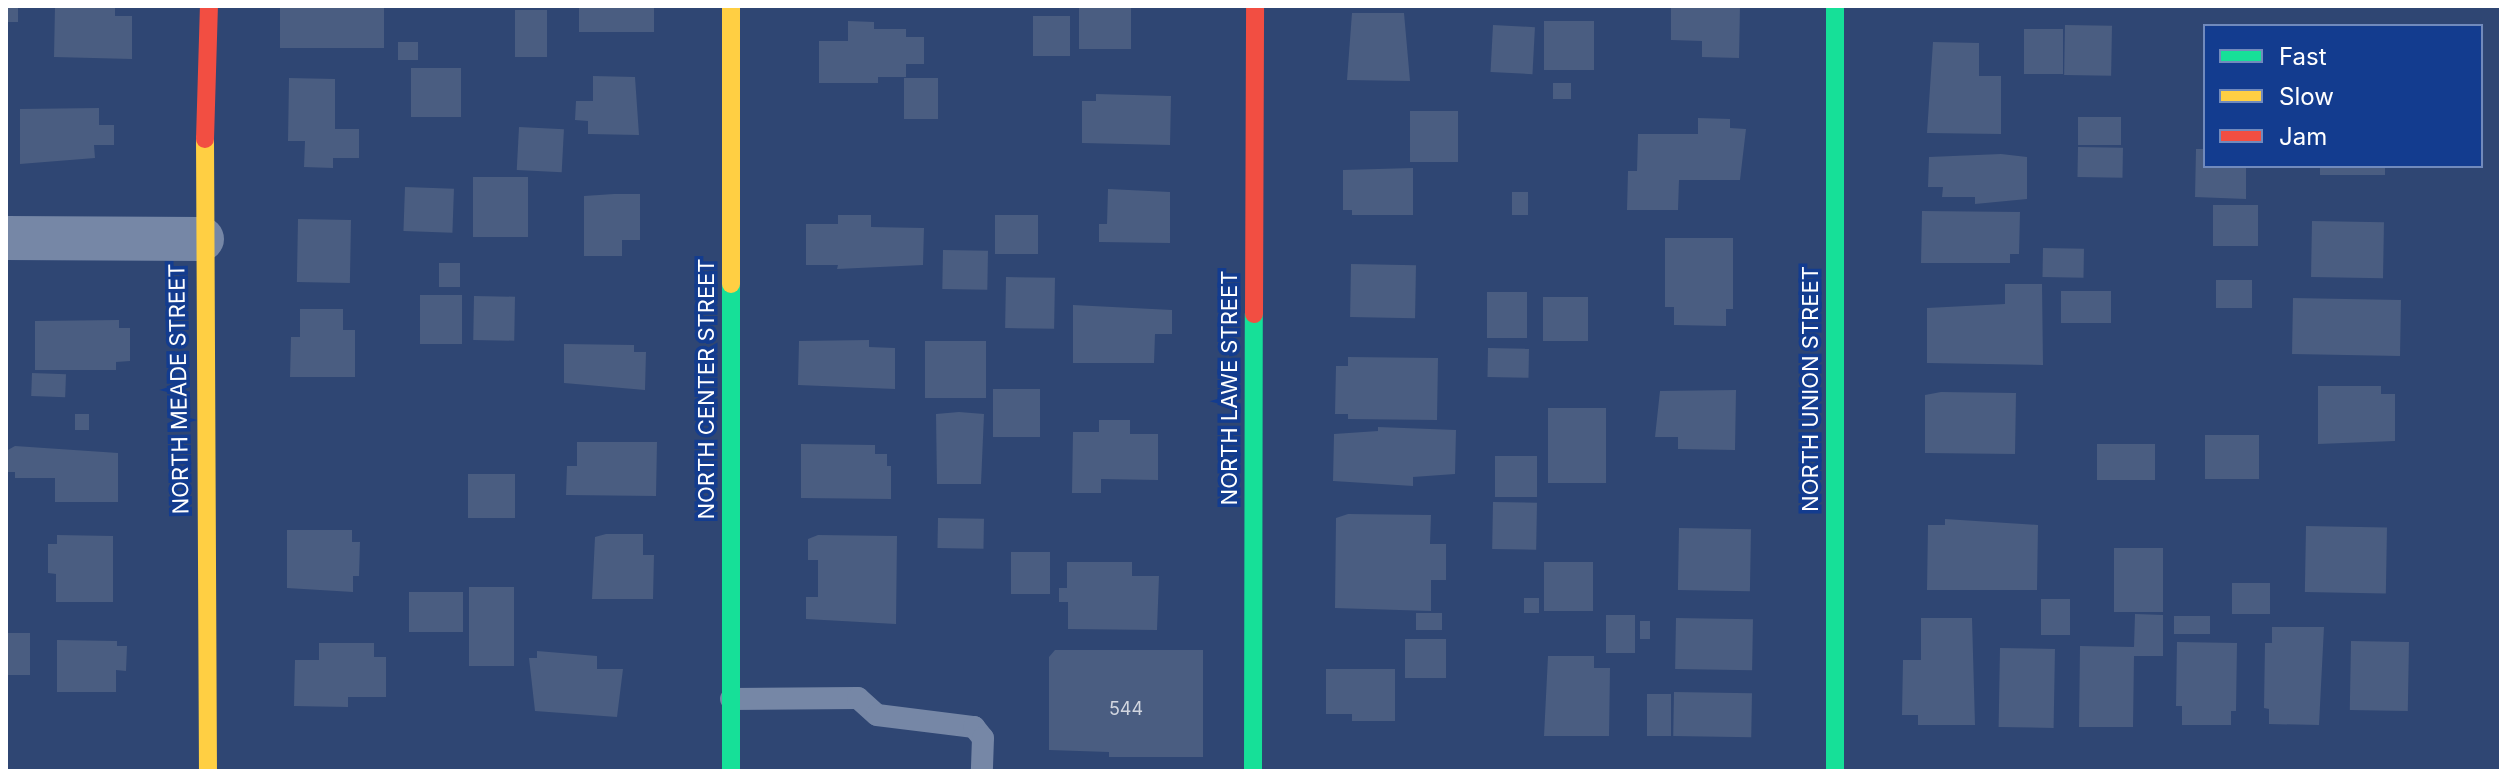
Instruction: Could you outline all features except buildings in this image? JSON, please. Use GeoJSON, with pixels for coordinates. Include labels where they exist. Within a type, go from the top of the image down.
{"type":"FeatureCollection","features":[{"type":"Feature","properties":{"kind":"street","name":"NORTH MEADE STREET"},"geometry":{"type":"LineString","coordinates":[[208,771],[202,239],[209,6]]}},
{"type":"Feature","properties":{"kind":"street","name":"NORTH CENTER STREET"},"geometry":{"type":"LineString","coordinates":[[731,6],[731,771]]}},
{"type":"Feature","properties":{"kind":"street","name":"NORTH LAWE STREET"},"geometry":{"type":"LineString","coordinates":[[1253,771],[1255,6]]}},
{"type":"Feature","properties":{"kind":"street","name":"NORTH UNION STREET"},"geometry":{"type":"LineString","coordinates":[[1835,6],[1835,771]]}},
{"type":"Feature","properties":{"kind":"street"},"geometry":{"type":"LineString","coordinates":[[6,238],[202,239]]}},
{"type":"Feature","properties":{"kind":"lane"},"geometry":{"type":"LineString","coordinates":[[731,699],[858,698],[877,715],[974,727],[983,738],[982,771]]}},
{"type":"Feature","properties":{"kind":"traffic: fast"},"geometry":{"type":"LineString","coordinates":[[1835,6],[1835,771]]}},
{"type":"Feature","properties":{"kind":"traffic: fast"},"geometry":{"type":"LineString","coordinates":[[731,284],[731,771]]}},
{"type":"Feature","properties":{"kind":"traffic: fast"},"geometry":{"type":"LineString","coordinates":[[1253,771],[1254,314]]}},
{"type":"Feature","properties":{"kind":"traffic: slow"},"geometry":{"type":"LineString","coordinates":[[731,6],[731,284]]}},
{"type":"Feature","properties":{"kind":"traffic: slow"},"geometry":{"type":"LineString","coordinates":[[205,139],[208,771]]}},
{"type":"Feature","properties":{"kind":"traffic: jam"},"geometry":{"type":"LineString","coordinates":[[205,139],[209,6]]}},
{"type":"Feature","properties":{"kind":"traffic: jam"},"geometry":{"type":"LineString","coordinates":[[1254,314],[1255,6]]}}]}
